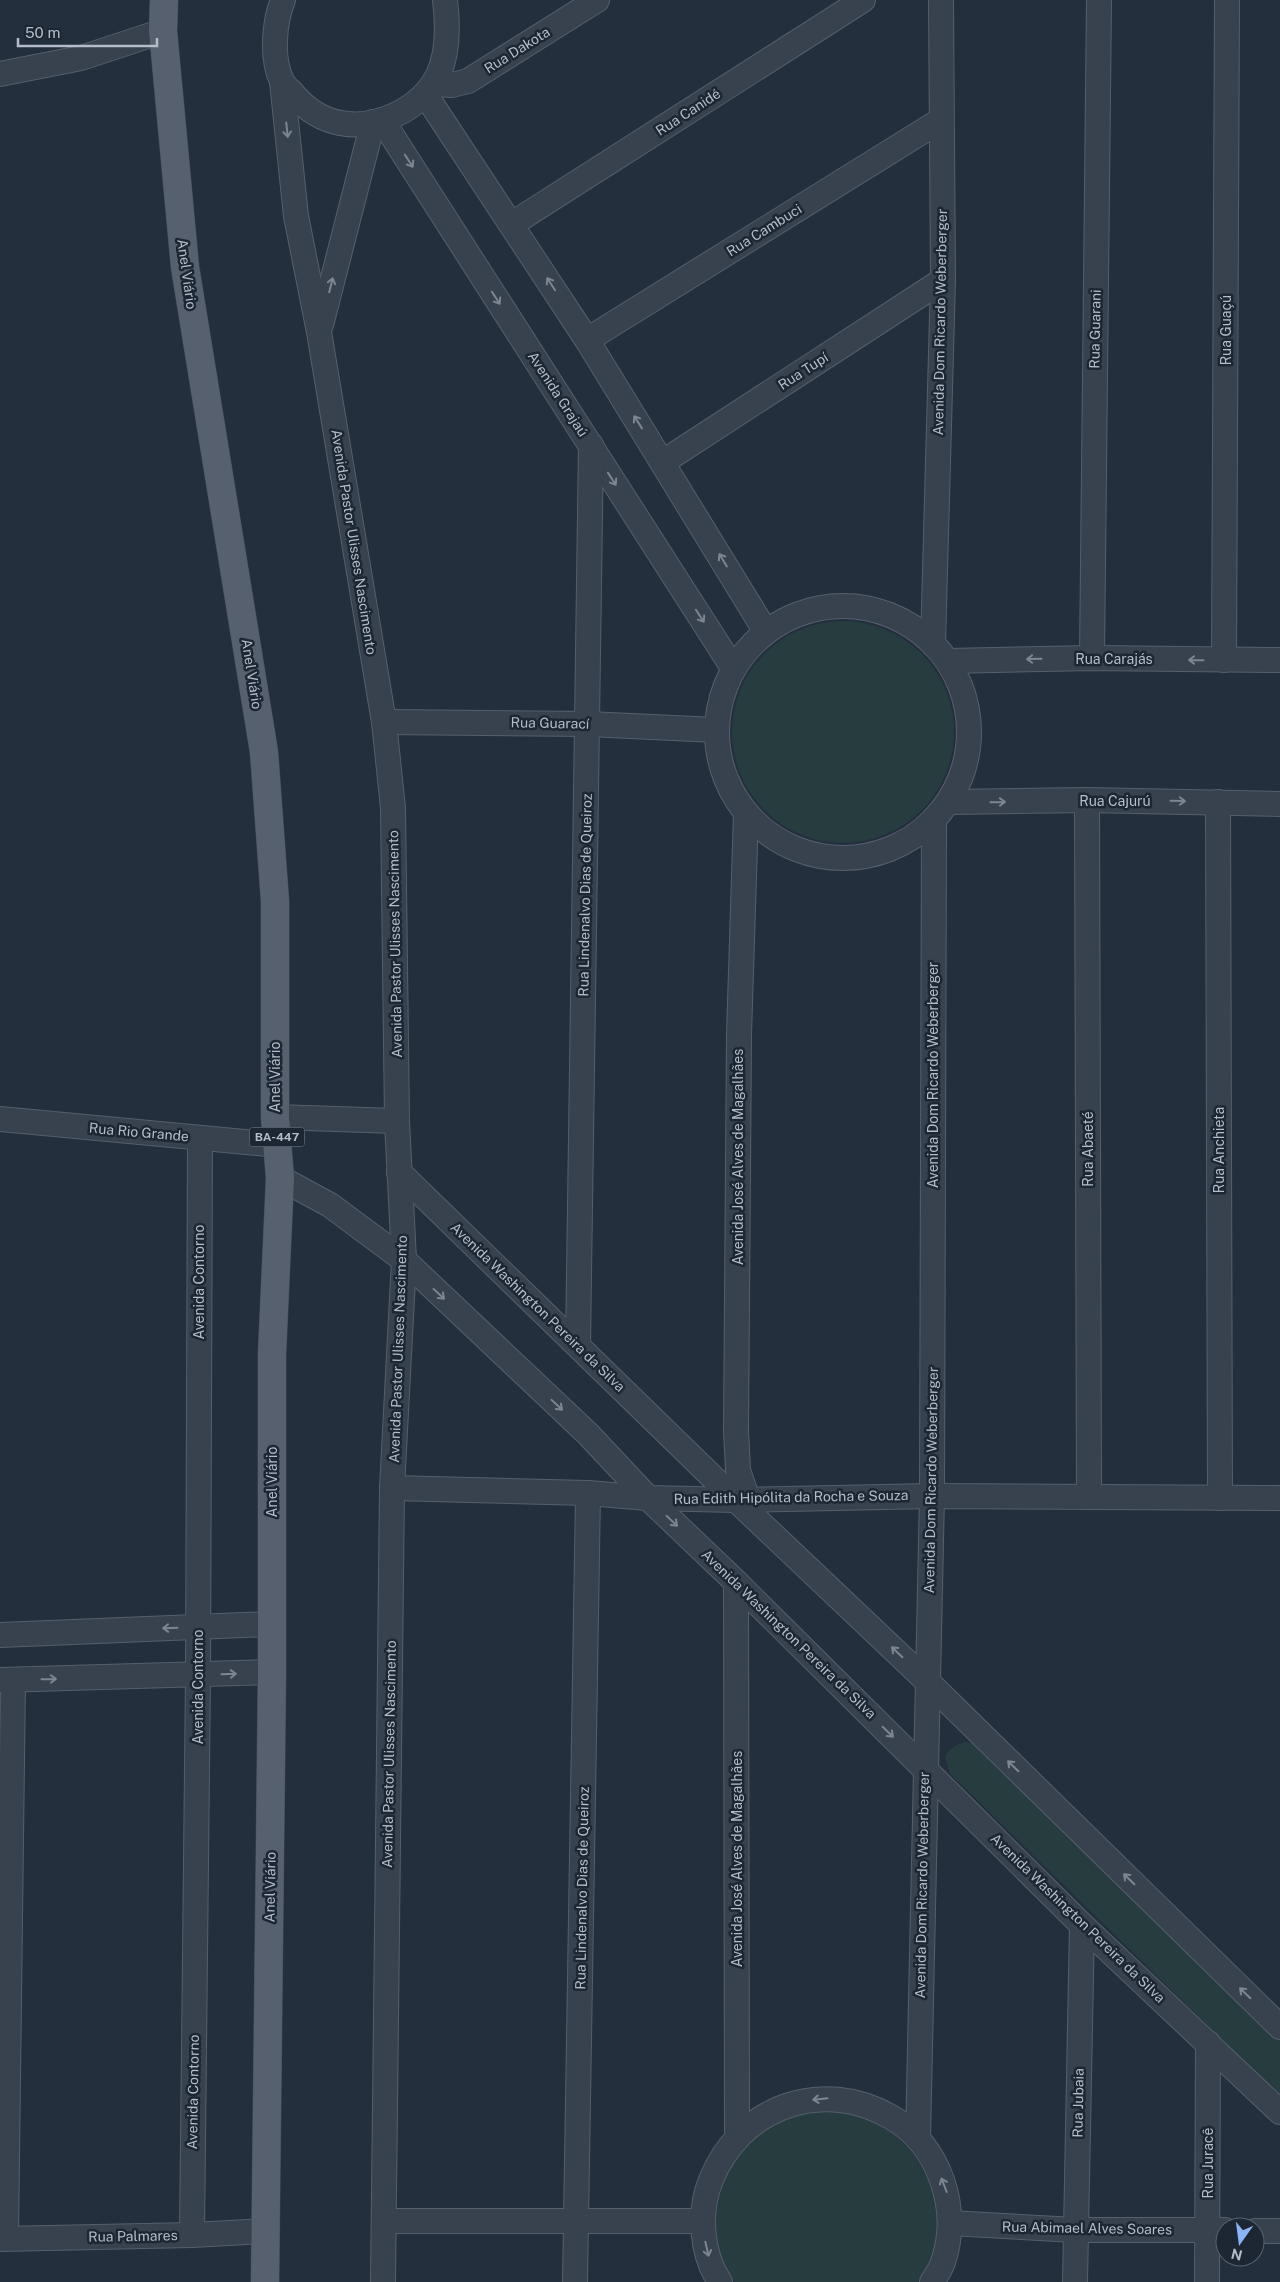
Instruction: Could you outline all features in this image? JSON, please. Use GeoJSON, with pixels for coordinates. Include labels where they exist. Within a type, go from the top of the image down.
{"type":"FeatureCollection","features":[{"type":"Feature","properties":{"kind":"main road","name":"Anel Viário"},"geometry":{"type":"LineString","coordinates":[[164,0],[163,31],[185,267],[264,752],[275,901],[275,1117],[280,1178],[272,1354],[272,1672],[265,2282]]}},
{"type":"Feature","properties":{"kind":"street","name":"Avenida Pastor Ulisses Nascimento"},"geometry":{"type":"LineString","coordinates":[[283,0],[277,16],[275,36],[278,67],[282,82],[296,216],[319,332],[384,722],[393,808],[397,1121],[404,1260],[392,1488],[383,2282]]}},
{"type":"Feature","properties":{"kind":"street"},"geometry":{"type":"LineString","coordinates":[[282,82],[306,108],[318,116],[347,124],[378,121],[415,104],[429,89],[439,73],[446,45],[448,22],[445,0]]}},
{"type":"Feature","properties":{"kind":"street","name":"Rua Dakota"},"geometry":{"type":"LineString","coordinates":[[429,89],[468,81],[597,0]]}},
{"type":"Feature","properties":{"kind":"street","name":"Rua Canidé"},"geometry":{"type":"LineString","coordinates":[[512,224],[863,0]]}},
{"type":"Feature","properties":{"kind":"street","name":"Avenida Dom Ricardo Weberberger"},"geometry":{"type":"LineString","coordinates":[[941,653],[942,0]]}},
{"type":"Feature","properties":{"kind":"street","name":"Rua Guarani"},"geometry":{"type":"LineString","coordinates":[[1092,658],[1099,0]]}},
{"type":"Feature","properties":{"kind":"street","name":"Rua Guaçú"},"geometry":{"type":"LineString","coordinates":[[1224,660],[1227,0]]}},
{"type":"Feature","properties":{"kind":"street"},"geometry":{"type":"LineString","coordinates":[[0,74],[81,58],[163,31]]}},
{"type":"Feature","properties":{"kind":"street"},"geometry":{"type":"LineString","coordinates":[[429,89],[663,462],[766,632]]}},
{"type":"Feature","properties":{"kind":"street","name":"Rua Cambuci"},"geometry":{"type":"LineString","coordinates":[[587,340],[941,120]]}},
{"type":"Feature","properties":{"kind":"street"},"geometry":{"type":"LineString","coordinates":[[319,332],[378,121]]}},
{"type":"Feature","properties":{"kind":"street","name":"Avenida Grajaú"},"geometry":{"type":"LineString","coordinates":[[378,121],[591,445],[733,668]]}},
{"type":"Feature","properties":{"kind":"street","name":"Rua Tupí"},"geometry":{"type":"LineString","coordinates":[[663,462],[943,280]]}},
{"type":"Feature","properties":{"kind":"street","name":"Rua Lindenalvo Dias de Queiroz"},"geometry":{"type":"LineString","coordinates":[[578,1345],[591,445]]}},
{"type":"Feature","properties":{"kind":"street"},"geometry":{"type":"LineString","coordinates":[[852,606],[896,618],[941,653],[960,682],[966,701],[970,736],[964,771],[949,802],[934,821],[906,842],[873,855],[838,858],[804,852],[772,837],[746,813],[729,788],[719,760],[716,730],[721,698],[733,668],[748,648],[766,632],[807,611],[852,606]]}},
{"type":"Feature","properties":{"kind":"street","name":"Rua Carajás"},"geometry":{"type":"LineString","coordinates":[[941,653],[1092,658],[1280,660]]}},
{"type":"Feature","properties":{"kind":"street","name":"Rua Guarací"},"geometry":{"type":"LineString","coordinates":[[384,722],[588,724],[716,730]]}},
{"type":"Feature","properties":{"kind":"street","name":"Rua Cajurú"},"geometry":{"type":"LineString","coordinates":[[949,802],[1087,800],[1280,804]]}},
{"type":"Feature","properties":{"kind":"street","name":"Rua Abaeté"},"geometry":{"type":"LineString","coordinates":[[1087,800],[1089,1497]]}},
{"type":"Feature","properties":{"kind":"street","name":"Rua Anchieta"},"geometry":{"type":"LineString","coordinates":[[1218,802],[1220,1498]]}},
{"type":"Feature","properties":{"kind":"street","name":"Avenida José Alves de Magalhães"},"geometry":{"type":"LineString","coordinates":[[742,1500],[736,1430],[739,1035],[746,813]]}},
{"type":"Feature","properties":{"kind":"street","name":"Avenida Dom Ricardo Weberberger"},"geometry":{"type":"LineString","coordinates":[[918,2139],[932,1496],[934,821]]}},
{"type":"Feature","properties":{"kind":"street"},"geometry":{"type":"LineString","coordinates":[[275,1117],[397,1121]]}},
{"type":"Feature","properties":{"kind":"street","name":"Rua Rio Grande"},"geometry":{"type":"LineString","coordinates":[[0,1119],[278,1145]]}},
{"type":"Feature","properties":{"kind":"street","name":"Avenida Contorno"},"geometry":{"type":"LineString","coordinates":[[192,2236],[198,1675],[200,1138]]}},
{"type":"Feature","properties":{"kind":"street","name":"Avenida Washington Pereira da Silva"},"geometry":{"type":"LineString","coordinates":[[400,1172],[578,1345],[742,1500],[1280,2027]]}},
{"type":"Feature","properties":{"kind":"street","name":"Avenida Washington Pereira da Silva"},"geometry":{"type":"LineString","coordinates":[[280,1178],[330,1205],[404,1260],[588,1434],[648,1498],[925,1767],[1082,1925],[1280,2112]]}},
{"type":"Feature","properties":{"kind":"street","name":"Rua Edith Hipólita da Rocha e Souza"},"geometry":{"type":"LineString","coordinates":[[392,1488],[588,1493],[648,1498],[742,1500],[932,1496],[1280,1498]]}},
{"type":"Feature","properties":{"kind":"street","name":"Rua Lindenalvo Dias de Queiroz"},"geometry":{"type":"LineString","coordinates":[[575,2282],[588,1493]]}},
{"type":"Feature","properties":{"kind":"street","name":"Avenida José Alves de Magalhães"},"geometry":{"type":"LineString","coordinates":[[736,1582],[737,2136]]}},
{"type":"Feature","properties":{"kind":"street"},"geometry":{"type":"LineString","coordinates":[[0,1635],[271,1624]]}},
{"type":"Feature","properties":{"kind":"street"},"geometry":{"type":"LineString","coordinates":[[3,2238],[7,1680],[272,1672]]}},
{"type":"Feature","properties":{"kind":"street","name":"Rua Jubaia"},"geometry":{"type":"LineString","coordinates":[[1075,2282],[1082,1925]]}},
{"type":"Feature","properties":{"kind":"street","name":"Rua Juracê"},"geometry":{"type":"LineString","coordinates":[[1208,2043],[1215,2217]]}},
{"type":"Feature","properties":{"kind":"street"},"geometry":{"type":"LineString","coordinates":[[720,2282],[706,2250],[703,2221],[707,2190],[715,2168],[737,2136],[764,2115],[794,2102],[828,2098],[861,2103],[892,2117],[918,2139],[936,2164],[947,2192],[950,2223],[943,2263],[932,2282]]}},
{"type":"Feature","properties":{"kind":"street"},"geometry":{"type":"LineString","coordinates":[[384,2221],[703,2221]]}},
{"type":"Feature","properties":{"kind":"street","name":"Rua Abimael Alves Soares"},"geometry":{"type":"LineString","coordinates":[[950,2223],[1075,2230],[1215,2230]]}},
{"type":"Feature","properties":{"kind":"street"},"geometry":{"type":"LineString","coordinates":[[1265,2230],[1280,2231]]}},
{"type":"Feature","properties":{"kind":"street","name":"Rua Palmares"},"geometry":{"type":"LineString","coordinates":[[3,2238],[192,2236],[266,2232]]}},
{"type":"Feature","properties":{"kind":"street","name":"Rua Juracê"},"geometry":{"type":"LineString","coordinates":[[1207,2282],[1215,2236]]}},
{"type":"Feature","properties":{"kind":"green space"},"geometry":{"type":"Polygon","coordinates":[[[843,621],[865,623],[895,634],[913,646],[929,662],[941,680],[949,700],[954,732],[952,754],[941,784],[929,802],[913,818],[895,830],[875,838],[843,843],[821,841],[791,830],[773,818],[757,802],[745,784],[737,764],[732,732],[734,710],[745,680],[757,662],[773,646],[791,634],[811,626],[843,621]]]}},
{"type":"Feature","properties":{"kind":"green space"},"geometry":{"type":"Polygon","coordinates":[[[967,1742],[973,1743],[1280,2041],[1280,2096],[950,1774],[945,1757],[954,1746],[967,1742]]]}},
{"type":"Feature","properties":{"kind":"green space"},"geometry":{"type":"Polygon","coordinates":[[[812,2112],[850,2114],[872,2121],[893,2134],[910,2150],[923,2170],[932,2191],[937,2214],[936,2238],[930,2260],[918,2282],[735,2282],[725,2264],[718,2245],[716,2225],[717,2206],[722,2186],[730,2168],[742,2151],[762,2131],[783,2121],[812,2112]]]}}]}
